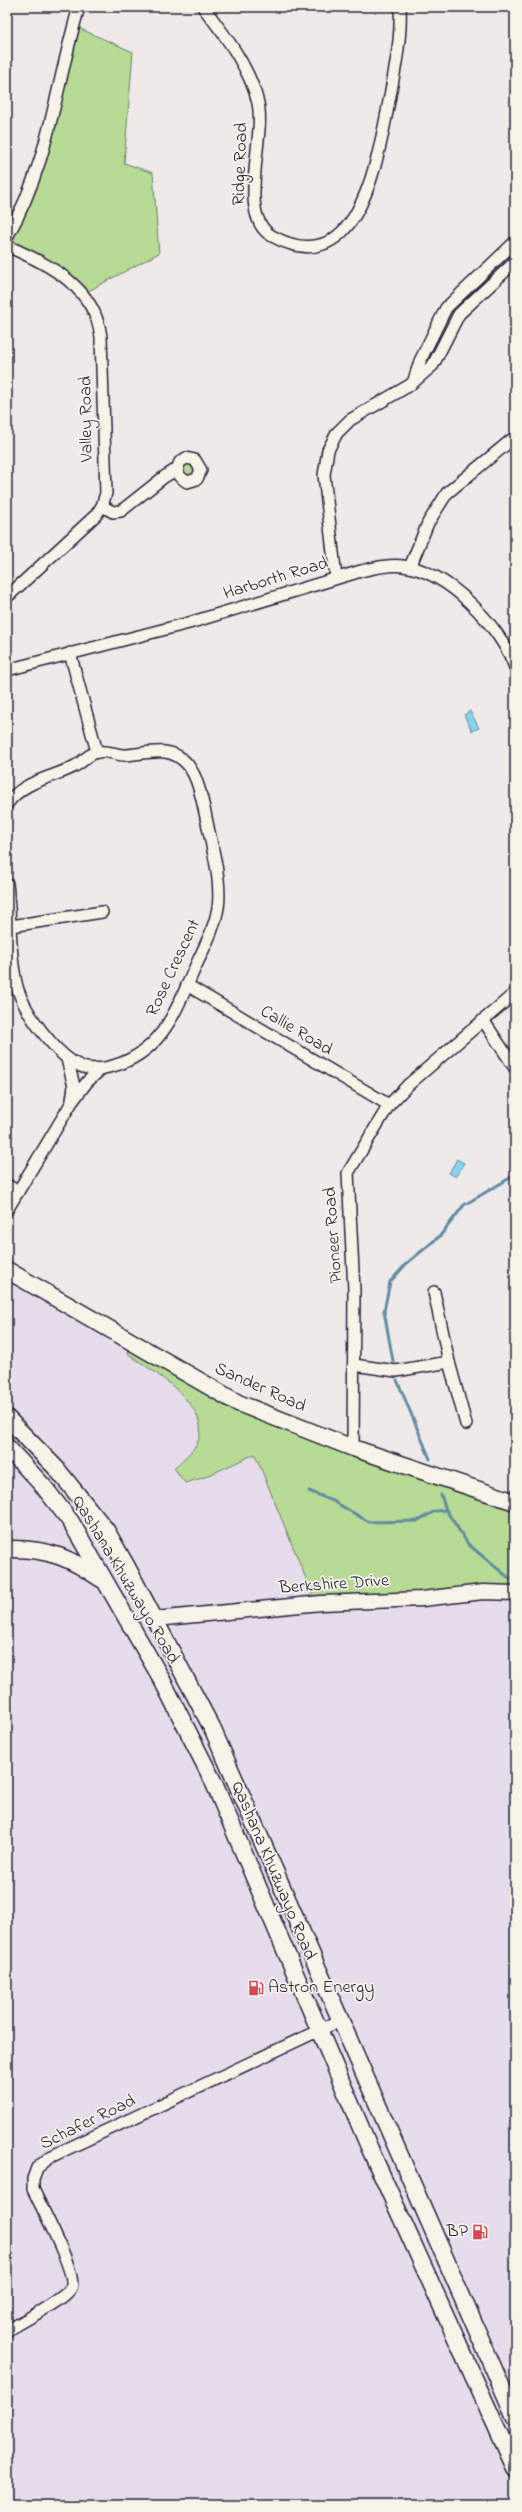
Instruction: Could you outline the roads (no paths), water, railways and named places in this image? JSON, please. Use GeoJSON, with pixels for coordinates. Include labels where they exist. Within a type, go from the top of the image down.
{"type":"FeatureCollection","features":[{"type":"Feature","properties":{"kind":"main road","name":"Sander Road"},"geometry":{"type":"LineString","coordinates":[[7,1270],[137,1343],[211,1389],[280,1421],[352,1448],[515,1502]]}},
{"type":"Feature","properties":{"kind":"main road","name":"Qashana Khuzwayo Road"},"geometry":{"type":"LineString","coordinates":[[7,1418],[56,1468],[91,1510],[127,1567],[213,1730],[515,2417]]}},
{"type":"Feature","properties":{"kind":"main road","name":"Qashana Khuzwayo Road"},"geometry":{"type":"LineString","coordinates":[[7,1447],[44,1487],[71,1522],[161,1678],[213,1781],[370,2149],[515,2468]]}},
{"type":"Feature","properties":{"kind":"main road"},"geometry":{"type":"LineString","coordinates":[[13,1549],[35,1549],[56,1554],[79,1564],[104,1581]]}},
{"type":"Feature","properties":{"kind":"street"},"geometry":{"type":"LineString","coordinates":[[7,237],[27,197],[46,146],[79,7]]}},
{"type":"Feature","properties":{"kind":"street","name":"Ridge Road"},"geometry":{"type":"LineString","coordinates":[[203,7],[241,62],[259,104],[260,128],[254,200],[260,221],[271,235],[297,246],[310,246],[328,242],[351,223],[365,196],[379,149],[393,78],[400,7]]}},
{"type":"Feature","properties":{"kind":"street"},"geometry":{"type":"LineString","coordinates":[[414,381],[420,361],[446,308],[515,242]]}},
{"type":"Feature","properties":{"kind":"street","name":"Valley Road"},"geometry":{"type":"LineString","coordinates":[[7,246],[57,270],[78,290],[97,318],[101,337],[103,367],[106,493],[102,506]]}},
{"type":"Feature","properties":{"kind":"street"},"geometry":{"type":"LineString","coordinates":[[336,578],[324,475],[328,450],[337,433],[350,420],[414,381],[433,365],[459,314],[515,262]]}},
{"type":"Feature","properties":{"kind":"street"},"geometry":{"type":"LineString","coordinates":[[410,567],[428,523],[447,493],[515,437]]}},
{"type":"Feature","properties":{"kind":"street"},"geometry":{"type":"LineString","coordinates":[[7,597],[96,514],[102,506],[113,512],[121,511],[164,477],[177,469]]}},
{"type":"Feature","properties":{"kind":"street","name":"Harborth Road"},"geometry":{"type":"LineString","coordinates":[[7,670],[188,623],[336,578],[383,566],[410,567],[432,575],[451,586],[512,650],[515,667]]}},
{"type":"Feature","properties":{"kind":"street"},"geometry":{"type":"LineString","coordinates":[[7,804],[26,786],[71,768],[97,752],[70,653]]}},
{"type":"Feature","properties":{"kind":"street","name":"Rose Crescent"},"geometry":{"type":"LineString","coordinates":[[7,884],[16,980],[24,1004],[43,1034],[67,1059],[85,1068],[101,1069],[124,1062],[148,1049],[172,1018],[212,931],[218,904],[218,888],[210,836],[195,775],[186,763],[168,753],[120,755],[105,751],[97,752]]}},
{"type":"Feature","properties":{"kind":"street"},"geometry":{"type":"LineString","coordinates":[[11,926],[102,912]]}},
{"type":"Feature","properties":{"kind":"street","name":"Callie Road"},"geometry":{"type":"LineString","coordinates":[[187,985],[389,1105]]}},
{"type":"Feature","properties":{"kind":"street","name":"Pioneer Road"},"geometry":{"type":"LineString","coordinates":[[352,1448],[354,1290],[347,1180],[352,1165],[382,1120],[389,1105],[408,1085],[515,993]]}},
{"type":"Feature","properties":{"kind":"street"},"geometry":{"type":"LineString","coordinates":[[483,1020],[515,1068]]}},
{"type":"Feature","properties":{"kind":"street"},"geometry":{"type":"LineString","coordinates":[[67,1059],[74,1086],[72,1102]]}},
{"type":"Feature","properties":{"kind":"street"},"geometry":{"type":"LineString","coordinates":[[7,1210],[72,1102],[87,1082],[101,1069]]}},
{"type":"Feature","properties":{"kind":"street"},"geometry":{"type":"LineString","coordinates":[[7,1185],[18,1192]]}},
{"type":"Feature","properties":{"kind":"street"},"geometry":{"type":"LineString","coordinates":[[434,1292],[449,1362],[466,1424]]}},
{"type":"Feature","properties":{"kind":"street"},"geometry":{"type":"LineString","coordinates":[[354,1365],[396,1371],[449,1362]]}},
{"type":"Feature","properties":{"kind":"street","name":"Berkshire Drive"},"geometry":{"type":"LineString","coordinates":[[155,1619],[321,1603],[422,1599],[483,1592],[515,1593]]}},
{"type":"Feature","properties":{"kind":"street","name":"Schafer Road"},"geometry":{"type":"LineString","coordinates":[[7,2331],[68,2292],[72,2286],[73,2279],[68,2266],[33,2189],[33,2179],[37,2168],[50,2157],[67,2148],[172,2102],[341,2020]]}},
{"type":"Feature","properties":{"kind":"water"},"geometry":{"type":"Polygon","coordinates":[[[470,711],[479,728],[472,731],[464,715],[470,711]]]}},
{"type":"Feature","properties":{"kind":"water"},"geometry":{"type":"Polygon","coordinates":[[[457,1159],[464,1163],[456,1177],[449,1173],[457,1159]]]}},
{"type":"Feature","properties":{"kind":"waterway"},"geometry":{"type":"LineString","coordinates":[[393,1361],[384,1311],[390,1282],[406,1264],[440,1236],[464,1205],[515,1175]]}},
{"type":"Feature","properties":{"kind":"waterway"},"geometry":{"type":"LineString","coordinates":[[397,1380],[430,1459]]}},
{"type":"Feature","properties":{"kind":"waterway"},"geometry":{"type":"LineString","coordinates":[[309,1491],[333,1501],[369,1522],[417,1521],[435,1511],[446,1510],[468,1544],[510,1579]]}},
{"type":"Feature","properties":{"kind":"waterway"},"geometry":{"type":"LineString","coordinates":[[441,1495],[446,1510]]}},
{"type":"Feature","properties":{"kind":"place","name":"Astron Energy"},"geometry":{"type":"Point","coordinates":[256,1988]}},
{"type":"Feature","properties":{"kind":"place","name":"BP"},"geometry":{"type":"Point","coordinates":[480,2232]}}]}
